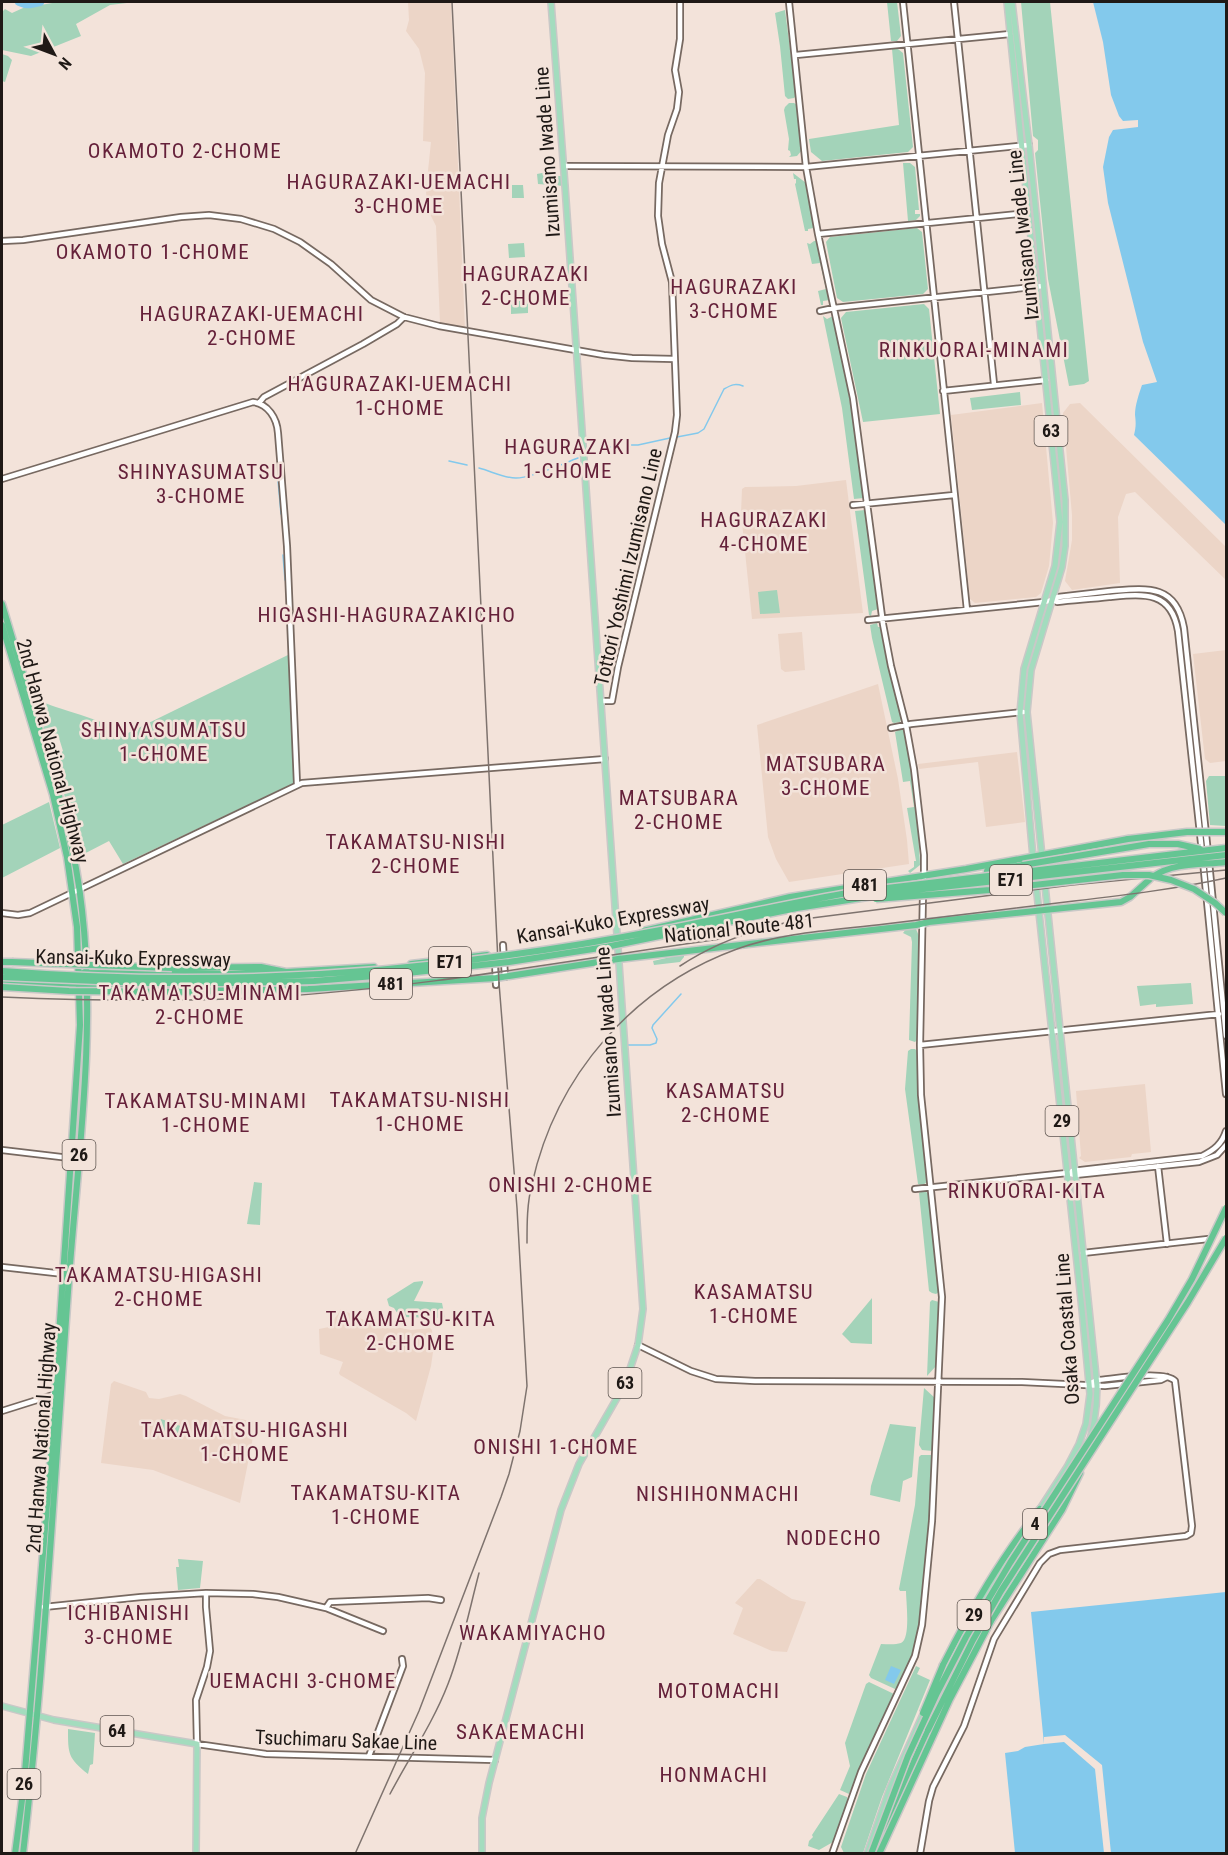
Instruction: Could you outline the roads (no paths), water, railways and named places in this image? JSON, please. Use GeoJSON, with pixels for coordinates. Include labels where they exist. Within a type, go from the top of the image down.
{"type":"FeatureCollection","features":[{"type":"Feature","properties":{"kind":"highway","name":"2nd Hanwa National Highway"},"geometry":{"type":"LineString","coordinates":[[2,604],[72,847],[87,973],[86,1045],[66,1275],[42,1608],[37,1717],[22,1854]]}},
{"type":"Feature","properties":{"kind":"highway","name":"2nd Hanwa National Highway"},"geometry":{"type":"LineString","coordinates":[[2,626],[52,795],[76,891],[80,1025],[75,1159]]}},
{"type":"Feature","properties":{"kind":"highway","name":"481"},"geometry":{"type":"LineString","coordinates":[[1042,855],[1128,839],[1187,832],[1227,832]]}},
{"type":"Feature","properties":{"kind":"highway"},"geometry":{"type":"LineString","coordinates":[[893,886],[1149,844],[1188,846],[1227,862]]}},
{"type":"Feature","properties":{"kind":"highway","name":"Kansai-Kuko Expressway"},"geometry":{"type":"LineString","coordinates":[[2,971],[144,978],[228,977],[399,967],[557,948],[667,929],[795,902],[893,886],[1227,848]]}},
{"type":"Feature","properties":{"kind":"highway","name":"National Route 481"},"geometry":{"type":"LineString","coordinates":[[2,962],[172,968],[261,967],[286,972],[389,966],[494,954],[503,949],[616,936],[785,898],[1042,855]]}},
{"type":"Feature","properties":{"kind":"highway","name":"Kansai-Kuko Expressway"},"geometry":{"type":"LineString","coordinates":[[2,980],[227,983],[314,981],[398,974],[509,962],[606,947],[797,908],[906,891],[1227,855]]}},
{"type":"Feature","properties":{"kind":"highway","name":"481"},"geometry":{"type":"LineString","coordinates":[[1048,910],[1121,902],[1164,870],[1227,862]]}},
{"type":"Feature","properties":{"kind":"highway"},"geometry":{"type":"LineString","coordinates":[[859,899],[894,899],[1115,876],[1149,875],[1194,889],[1227,913]]}},
{"type":"Feature","properties":{"kind":"highway","name":"National Route 481"},"geometry":{"type":"LineString","coordinates":[[2,987],[172,992],[277,990],[496,978],[618,959],[916,925],[922,922],[1048,910]]}},
{"type":"Feature","properties":{"kind":"highway","name":"481"},"geometry":{"type":"LineString","coordinates":[[2,971],[231,974],[286,972]]}},
{"type":"Feature","properties":{"kind":"highway","name":"481"},"geometry":{"type":"LineString","coordinates":[[2,980],[79,984],[251,987],[277,990]]}},
{"type":"Feature","properties":{"kind":"highway","name":"4"},"geometry":{"type":"LineString","coordinates":[[869,1854],[908,1756],[951,1664],[1010,1563],[1168,1320],[1200,1264],[1227,1208]]}},
{"type":"Feature","properties":{"kind":"highway","name":"4"},"geometry":{"type":"LineString","coordinates":[[880,1854],[913,1761],[986,1616],[1227,1238]]}},
{"type":"Feature","properties":{"kind":"highway"},"geometry":{"type":"LineString","coordinates":[[880,1854],[942,1716],[979,1643],[1062,1510],[1076,1483],[1084,1460]]}},
{"type":"Feature","properties":{"kind":"highway"},"geometry":{"type":"LineString","coordinates":[[908,1756],[943,1665],[980,1595],[1015,1540],[1040,1509]]}},
{"type":"Feature","properties":{"kind":"highway","name":"2nd Hanwa National Highway"},"geometry":{"type":"LineString","coordinates":[[15,1854],[42,1608]]}},
{"type":"Feature","properties":{"kind":"main road","name":"Izumisano Iwade Line"},"geometry":{"type":"LineString","coordinates":[[482,1854],[482,1813],[561,1510],[579,1464],[621,1393],[638,1345],[643,1309],[551,2]]}},
{"type":"Feature","properties":{"kind":"main road","name":"Izumisano Iwade Line"},"geometry":{"type":"LineString","coordinates":[[1007,2],[1025,145],[1028,213],[1039,286],[1060,522],[1055,566],[1024,669],[1020,713],[1033,857]]}},
{"type":"Feature","properties":{"kind":"main road","name":"Izumisano Iwade Line"},"geometry":{"type":"LineString","coordinates":[[1012,2],[1039,286],[1066,524],[1062,567],[1031,670],[1028,712],[1042,855]]}},
{"type":"Feature","properties":{"kind":"main road","name":"Osaka Coastal Line"},"geometry":{"type":"LineString","coordinates":[[869,1854],[904,1754],[948,1663],[991,1585],[1067,1467],[1083,1434],[1089,1404],[1089,1384],[1067,1173],[1042,855]]}},
{"type":"Feature","properties":{"kind":"main road","name":"Osaka Coastal Line"},"geometry":{"type":"LineString","coordinates":[[1033,857],[1074,1172]]}},
{"type":"Feature","properties":{"kind":"main road","name":"29"},"geometry":{"type":"LineString","coordinates":[[1074,1172],[1083,1252]]}},
{"type":"Feature","properties":{"kind":"main road","name":"Osaka Coastal Line"},"geometry":{"type":"LineString","coordinates":[[880,1854],[916,1764],[961,1670],[998,1602],[1064,1500],[1084,1460],[1095,1418],[1097,1383],[1083,1252]]}},
{"type":"Feature","properties":{"kind":"main road","name":"64"},"geometry":{"type":"LineString","coordinates":[[2,1706],[37,1717],[197,1744]]}},
{"type":"Feature","properties":{"kind":"main road"},"geometry":{"type":"LineString","coordinates":[[196,1854],[197,1744]]}},
{"type":"Feature","properties":{"kind":"street","name":"Tottori Yoshimi Izumisano Line"},"geometry":{"type":"LineString","coordinates":[[601,700],[612,701],[618,667],[674,441],[677,415],[672,282],[662,244],[658,216],[659,183],[679,92],[675,70],[680,39],[680,2]]}},
{"type":"Feature","properties":{"kind":"street"},"geometry":{"type":"LineString","coordinates":[[789,2],[806,167],[853,398],[882,618],[906,725],[921,819],[924,855],[921,1095],[942,1297],[932,1521],[919,1641],[915,1656],[861,1772],[832,1854]]}},
{"type":"Feature","properties":{"kind":"street"},"geometry":{"type":"LineString","coordinates":[[903,2],[966,610]]}},
{"type":"Feature","properties":{"kind":"street"},"geometry":{"type":"LineString","coordinates":[[954,2],[994,384]]}},
{"type":"Feature","properties":{"kind":"street"},"geometry":{"type":"LineString","coordinates":[[796,55],[1010,34]]}},
{"type":"Feature","properties":{"kind":"street"},"geometry":{"type":"LineString","coordinates":[[564,166],[806,167],[1025,145]]}},
{"type":"Feature","properties":{"kind":"street"},"geometry":{"type":"LineString","coordinates":[[818,234],[1028,213]]}},
{"type":"Feature","properties":{"kind":"street"},"geometry":{"type":"LineString","coordinates":[[2,241],[182,217],[209,215],[241,219],[274,229],[300,242],[331,264],[371,300],[404,317],[441,327],[576,350],[632,358],[674,359]]}},
{"type":"Feature","properties":{"kind":"street"},"geometry":{"type":"LineString","coordinates":[[820,311],[1039,286]]}},
{"type":"Feature","properties":{"kind":"street"},"geometry":{"type":"LineString","coordinates":[[259,403],[264,398],[397,324],[404,317]]}},
{"type":"Feature","properties":{"kind":"street"},"geometry":{"type":"LineString","coordinates":[[943,391],[1046,380]]}},
{"type":"Feature","properties":{"kind":"street"},"geometry":{"type":"LineString","coordinates":[[2,479],[253,402],[259,403],[273,415],[278,428],[287,546],[297,784]]}},
{"type":"Feature","properties":{"kind":"street"},"geometry":{"type":"LineString","coordinates":[[853,505],[954,495]]}},
{"type":"Feature","properties":{"kind":"street"},"geometry":{"type":"LineString","coordinates":[[868,620],[1044,602],[1058,597],[1148,588],[1167,596],[1177,606],[1184,628],[1227,1036]]}},
{"type":"Feature","properties":{"kind":"street"},"geometry":{"type":"LineString","coordinates":[[1053,600],[1057,602],[1132,595],[1150,596],[1157,598],[1168,607],[1176,620],[1227,1094]]}},
{"type":"Feature","properties":{"kind":"street"},"geometry":{"type":"LineString","coordinates":[[891,728],[1028,712]]}},
{"type":"Feature","properties":{"kind":"street"},"geometry":{"type":"LineString","coordinates":[[2,913],[18,915],[30,913],[297,784],[605,759]]}},
{"type":"Feature","properties":{"kind":"street"},"geometry":{"type":"LineString","coordinates":[[503,949],[504,976]]}},
{"type":"Feature","properties":{"kind":"street"},"geometry":{"type":"LineString","coordinates":[[494,954],[496,986]]}},
{"type":"Feature","properties":{"kind":"street"},"geometry":{"type":"LineString","coordinates":[[920,1045],[1224,1014]]}},
{"type":"Feature","properties":{"kind":"street"},"geometry":{"type":"LineString","coordinates":[[1158,1164],[1202,1155],[1218,1146],[1227,1131]]}},
{"type":"Feature","properties":{"kind":"street"},"geometry":{"type":"LineString","coordinates":[[915,1189],[1205,1161],[1227,1145]]}},
{"type":"Feature","properties":{"kind":"street"},"geometry":{"type":"LineString","coordinates":[[2,1150],[75,1159]]}},
{"type":"Feature","properties":{"kind":"street"},"geometry":{"type":"LineString","coordinates":[[1158,1164],[1167,1244]]}},
{"type":"Feature","properties":{"kind":"street"},"geometry":{"type":"LineString","coordinates":[[1083,1252],[1208,1239]]}},
{"type":"Feature","properties":{"kind":"street"},"geometry":{"type":"LineString","coordinates":[[2,1267],[66,1275]]}},
{"type":"Feature","properties":{"kind":"street"},"geometry":{"type":"LineString","coordinates":[[638,1345],[691,1371],[716,1378],[755,1381],[1089,1384],[1161,1380],[1167,1377],[1174,1379],[1177,1385],[1191,1533],[1186,1536],[1060,1550],[1049,1554],[1040,1563],[994,1639],[964,1726],[933,1787],[920,1854]]}},
{"type":"Feature","properties":{"kind":"street"},"geometry":{"type":"LineString","coordinates":[[2,1411],[58,1394]]}},
{"type":"Feature","properties":{"kind":"street"},"geometry":{"type":"LineString","coordinates":[[197,1744],[196,1700],[210,1651],[206,1593]]}},
{"type":"Feature","properties":{"kind":"street"},"geometry":{"type":"LineString","coordinates":[[42,1608],[206,1593],[253,1594],[326,1608],[383,1631]]}},
{"type":"Feature","properties":{"kind":"street"},"geometry":{"type":"LineString","coordinates":[[326,1608],[330,1602],[428,1598],[441,1600]]}},
{"type":"Feature","properties":{"kind":"street"},"geometry":{"type":"LineString","coordinates":[[369,1756],[403,1666],[402,1659]]}},
{"type":"Feature","properties":{"kind":"street","name":"Tsuchimaru Sakae Line"},"geometry":{"type":"LineString","coordinates":[[197,1744],[266,1754],[495,1760]]}},
{"type":"Feature","properties":{"kind":"water"},"geometry":{"type":"Polygon","coordinates":[[[1093,2],[1226,2],[1226,525],[1134,435],[1137,400],[1142,385],[1157,382],[1143,342],[1108,203],[1103,167],[1109,137],[1113,130],[1138,127],[1138,120],[1123,121],[1119,116],[1111,95],[1103,42],[1093,2]]]}},
{"type":"Feature","properties":{"kind":"water"},"geometry":{"type":"Polygon","coordinates":[[[1226,1592],[1226,1853],[1015,1853],[1005,1753],[1044,1744],[1031,1612],[1226,1592]]]}},
{"type":"Feature","properties":{"kind":"water"},"geometry":{"type":"Polygon","coordinates":[[[891,1666],[901,1670],[894,1684],[885,1680],[891,1666]]]}},
{"type":"Feature","properties":{"kind":"waterway"},"geometry":{"type":"LineString","coordinates":[[19,2],[27,4],[40,2]]}},
{"type":"Feature","properties":{"kind":"waterway"},"geometry":{"type":"LineString","coordinates":[[677,437],[698,433],[704,429],[724,389],[733,385],[743,386]]}},
{"type":"Feature","properties":{"kind":"waterway"},"geometry":{"type":"LineString","coordinates":[[627,445],[670,438]]}},
{"type":"Feature","properties":{"kind":"waterway"},"geometry":{"type":"LineString","coordinates":[[587,455],[611,447]]}},
{"type":"Feature","properties":{"kind":"waterway"},"geometry":{"type":"LineString","coordinates":[[479,468],[516,478],[538,473],[578,458]]}},
{"type":"Feature","properties":{"kind":"waterway"},"geometry":{"type":"LineString","coordinates":[[449,461],[467,465]]}},
{"type":"Feature","properties":{"kind":"waterway"},"geometry":{"type":"LineString","coordinates":[[278,480],[281,514]]}},
{"type":"Feature","properties":{"kind":"waterway"},"geometry":{"type":"LineString","coordinates":[[283,555],[285,580]]}},
{"type":"Feature","properties":{"kind":"waterway"},"geometry":{"type":"LineString","coordinates":[[628,1045],[656,1043],[653,1025],[681,994]]}},
{"type":"Feature","properties":{"kind":"railway"},"geometry":{"type":"LineString","coordinates":[[355,1854],[419,1711],[501,1497],[520,1431],[527,1386],[517,1208],[499,983],[452,2]]}},
{"type":"Feature","properties":{"kind":"railway"},"geometry":{"type":"LineString","coordinates":[[680,966],[724,942],[771,926],[804,919],[1072,885],[1226,870]]}},
{"type":"Feature","properties":{"kind":"railway"},"geometry":{"type":"LineString","coordinates":[[527,1243],[529,1198],[543,1144],[580,1072],[605,1040],[633,1011],[664,986],[699,966],[737,949],[792,935],[1131,894],[1226,878]]}},
{"type":"Feature","properties":{"kind":"railway"},"geometry":{"type":"LineString","coordinates":[[2,997],[169,1000],[236,999],[327,993],[439,980],[720,939]]}},
{"type":"Feature","properties":{"kind":"railway"},"geometry":{"type":"LineString","coordinates":[[390,1794],[428,1726],[448,1684],[479,1573]]}},
{"type":"Feature","properties":{"kind":"district","name":"OKAMOTO 2-CHOME"},"geometry":{"type":"Point","coordinates":[185,151]}},
{"type":"Feature","properties":{"kind":"district","name":"HAGURAZAKI-UEMACHI 3-CHOME"},"geometry":{"type":"Point","coordinates":[399,194]}},
{"type":"Feature","properties":{"kind":"district","name":"OKAMOTO 1-CHOME"},"geometry":{"type":"Point","coordinates":[153,252]}},
{"type":"Feature","properties":{"kind":"district","name":"HAGURAZAKI 2-CHOME"},"geometry":{"type":"Point","coordinates":[526,286]}},
{"type":"Feature","properties":{"kind":"district","name":"HAGURAZAKI 3-CHOME"},"geometry":{"type":"Point","coordinates":[734,299]}},
{"type":"Feature","properties":{"kind":"district","name":"HAGURAZAKI-UEMACHI 2-CHOME"},"geometry":{"type":"Point","coordinates":[252,326]}},
{"type":"Feature","properties":{"kind":"district","name":"RINKUORAI-MINAMI"},"geometry":{"type":"Point","coordinates":[974,350]}},
{"type":"Feature","properties":{"kind":"district","name":"HAGURAZAKI-UEMACHI 1-CHOME"},"geometry":{"type":"Point","coordinates":[400,396]}},
{"type":"Feature","properties":{"kind":"district","name":"HAGURAZAKI 1-CHOME"},"geometry":{"type":"Point","coordinates":[568,459]}},
{"type":"Feature","properties":{"kind":"district","name":"SHINYASUMATSU 3-CHOME"},"geometry":{"type":"Point","coordinates":[201,484]}},
{"type":"Feature","properties":{"kind":"district","name":"HAGURAZAKI 4-CHOME"},"geometry":{"type":"Point","coordinates":[764,532]}},
{"type":"Feature","properties":{"kind":"district","name":"HIGASHI-HAGURAZAKICHO"},"geometry":{"type":"Point","coordinates":[387,615]}},
{"type":"Feature","properties":{"kind":"district","name":"SHINYASUMATSU 1-CHOME"},"geometry":{"type":"Point","coordinates":[164,742]}},
{"type":"Feature","properties":{"kind":"district","name":"MATSUBARA 3-CHOME"},"geometry":{"type":"Point","coordinates":[826,776]}},
{"type":"Feature","properties":{"kind":"district","name":"MATSUBARA 2-CHOME"},"geometry":{"type":"Point","coordinates":[679,810]}},
{"type":"Feature","properties":{"kind":"district","name":"TAKAMATSU-NISHI 2-CHOME"},"geometry":{"type":"Point","coordinates":[416,854]}},
{"type":"Feature","properties":{"kind":"district","name":"TAKAMATSU-MINAMI 2-CHOME"},"geometry":{"type":"Point","coordinates":[200,1005]}},
{"type":"Feature","properties":{"kind":"district","name":"KASAMATSU 2-CHOME"},"geometry":{"type":"Point","coordinates":[726,1103]}},
{"type":"Feature","properties":{"kind":"district","name":"TAKAMATSU-NISHI 1-CHOME"},"geometry":{"type":"Point","coordinates":[420,1112]}},
{"type":"Feature","properties":{"kind":"district","name":"TAKAMATSU-MINAMI 1-CHOME"},"geometry":{"type":"Point","coordinates":[206,1113]}},
{"type":"Feature","properties":{"kind":"district","name":"ONISHI 2-CHOME"},"geometry":{"type":"Point","coordinates":[571,1185]}},
{"type":"Feature","properties":{"kind":"district","name":"RINKUORAI-KITA"},"geometry":{"type":"Point","coordinates":[1027,1191]}},
{"type":"Feature","properties":{"kind":"district","name":"TAKAMATSU-HIGASHI 2-CHOME"},"geometry":{"type":"Point","coordinates":[159,1287]}},
{"type":"Feature","properties":{"kind":"district","name":"KASAMATSU 1-CHOME"},"geometry":{"type":"Point","coordinates":[754,1304]}},
{"type":"Feature","properties":{"kind":"district","name":"TAKAMATSU-KITA 2-CHOME"},"geometry":{"type":"Point","coordinates":[411,1331]}},
{"type":"Feature","properties":{"kind":"district","name":"TAKAMATSU-HIGASHI 1-CHOME"},"geometry":{"type":"Point","coordinates":[245,1442]}},
{"type":"Feature","properties":{"kind":"district","name":"ONISHI 1-CHOME"},"geometry":{"type":"Point","coordinates":[556,1447]}},
{"type":"Feature","properties":{"kind":"district","name":"NISHIHONMACHI"},"geometry":{"type":"Point","coordinates":[718,1494]}},
{"type":"Feature","properties":{"kind":"district","name":"TAKAMATSU-KITA 1-CHOME"},"geometry":{"type":"Point","coordinates":[376,1505]}},
{"type":"Feature","properties":{"kind":"district","name":"NODECHO"},"geometry":{"type":"Point","coordinates":[834,1538]}},
{"type":"Feature","properties":{"kind":"district","name":"ICHIBANISHI 3-CHOME"},"geometry":{"type":"Point","coordinates":[129,1625]}},
{"type":"Feature","properties":{"kind":"district","name":"WAKAMIYACHO"},"geometry":{"type":"Point","coordinates":[533,1633]}},
{"type":"Feature","properties":{"kind":"district","name":"UEMACHI 3-CHOME"},"geometry":{"type":"Point","coordinates":[303,1681]}},
{"type":"Feature","properties":{"kind":"district","name":"MOTOMACHI"},"geometry":{"type":"Point","coordinates":[719,1691]}},
{"type":"Feature","properties":{"kind":"district","name":"SAKAEMACHI"},"geometry":{"type":"Point","coordinates":[521,1732]}},
{"type":"Feature","properties":{"kind":"district","name":"HONMACHI"},"geometry":{"type":"Point","coordinates":[714,1775]}}]}
